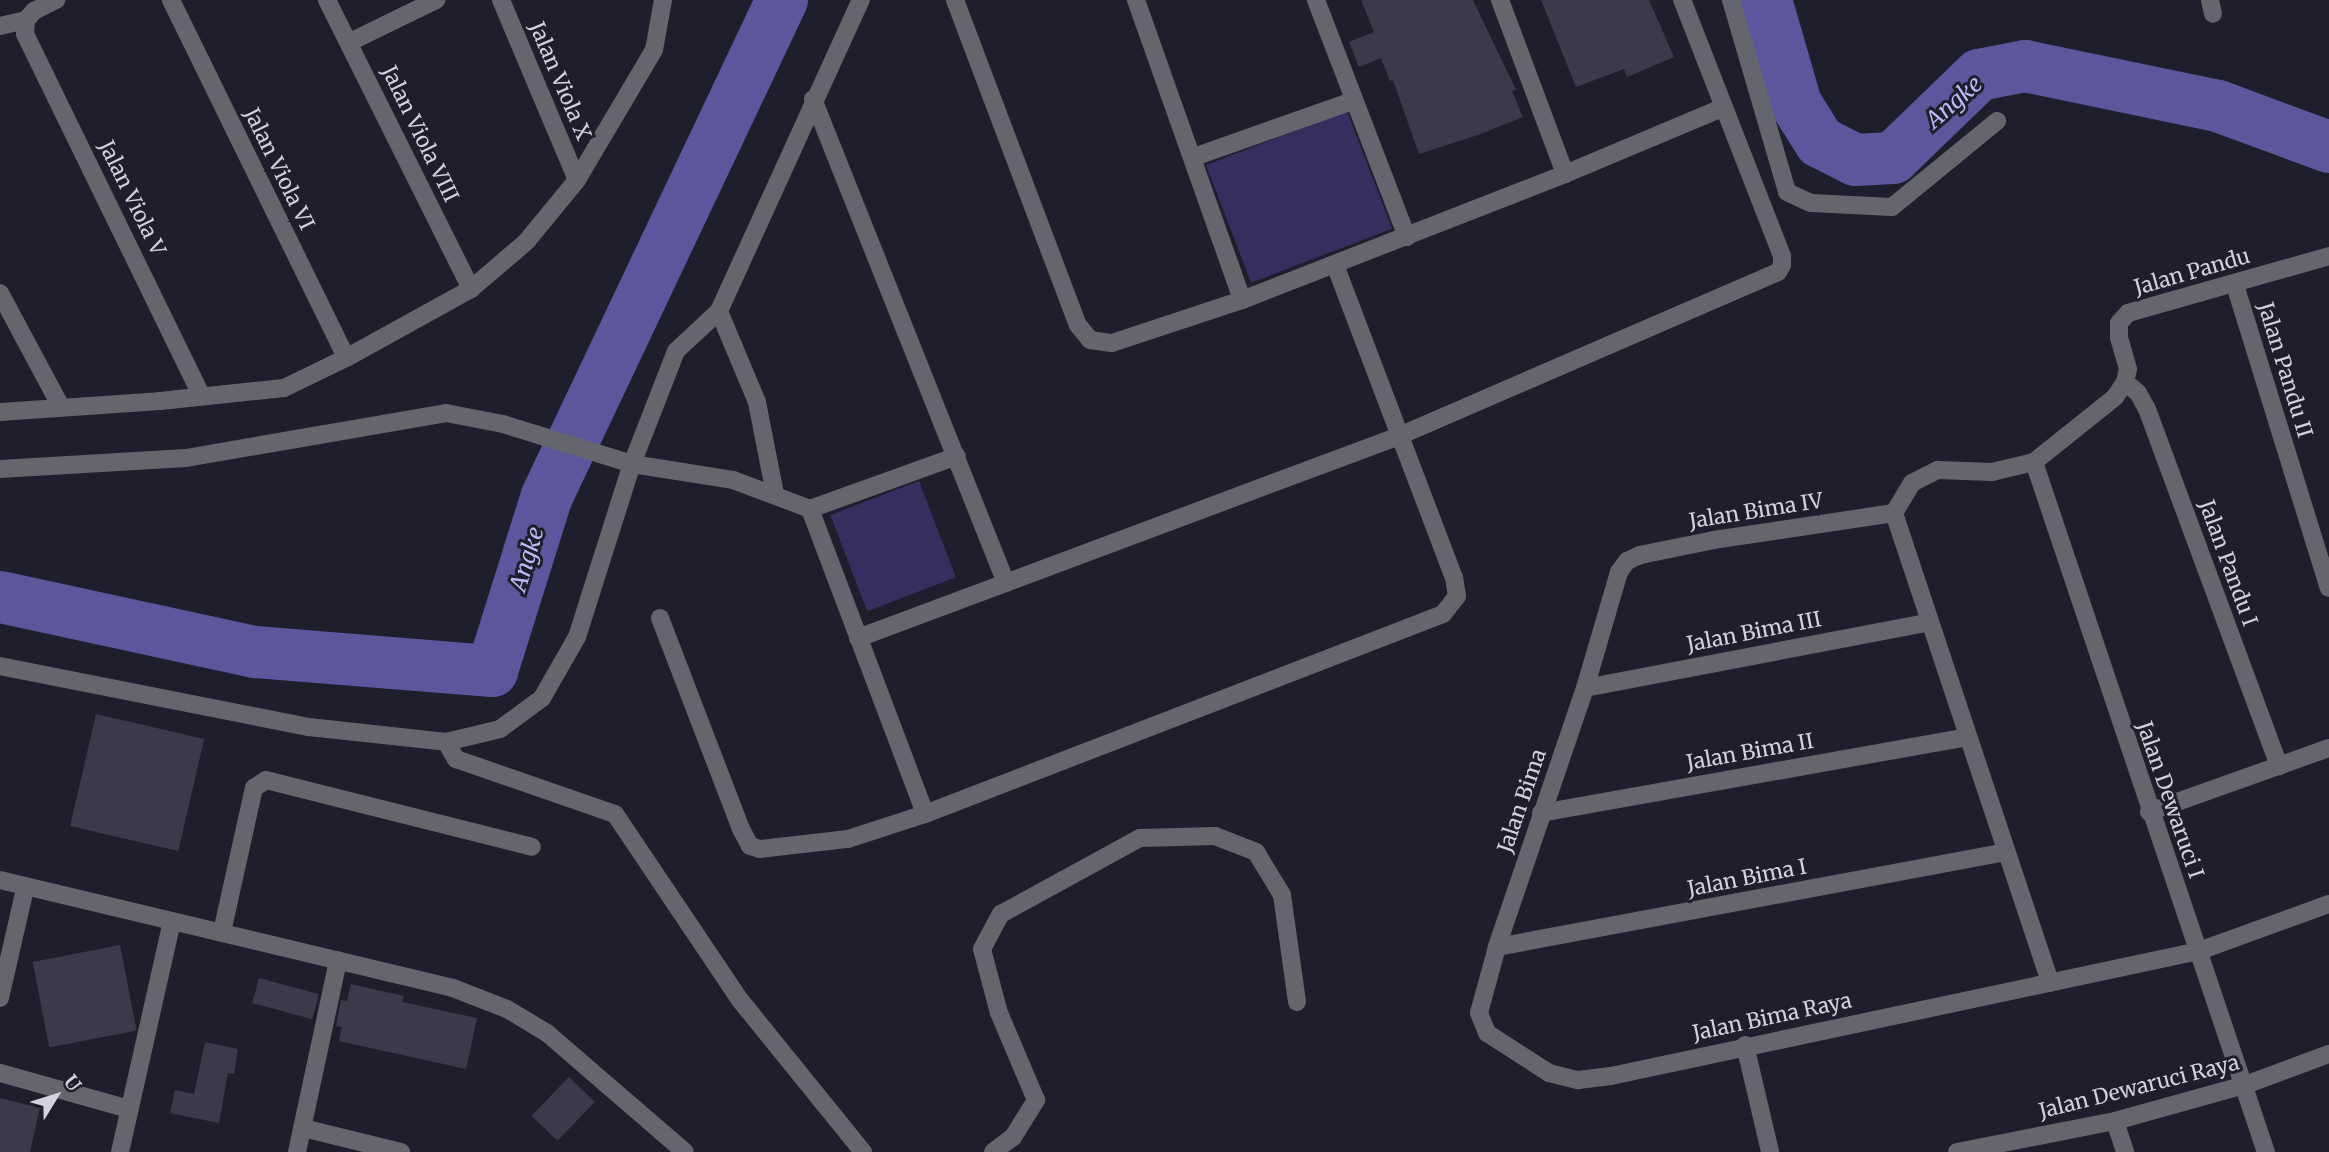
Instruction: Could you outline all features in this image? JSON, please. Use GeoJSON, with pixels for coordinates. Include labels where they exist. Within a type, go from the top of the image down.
{"type":"FeatureCollection","features":[{"type":"Feature","properties":{"kind":"street"},"geometry":{"type":"LineString","coordinates":[[0,26],[26,20],[34,11],[56,0]]}},
{"type":"Feature","properties":{"kind":"street","name":"Jalan Viola VI"},"geometry":{"type":"LineString","coordinates":[[171,0],[346,358]]}},
{"type":"Feature","properties":{"kind":"street","name":"Jalan Viola VIII"},"geometry":{"type":"LineString","coordinates":[[327,0],[471,289]]}},
{"type":"Feature","properties":{"kind":"street"},"geometry":{"type":"LineString","coordinates":[[349,42],[436,0]]}},
{"type":"Feature","properties":{"kind":"street","name":"Jalan Viola X"},"geometry":{"type":"LineString","coordinates":[[501,0],[577,180]]}},
{"type":"Feature","properties":{"kind":"street"},"geometry":{"type":"LineString","coordinates":[[0,412],[284,388],[346,358],[471,289],[526,242],[577,180],[654,50],[663,0]]}},
{"type":"Feature","properties":{"kind":"street"},"geometry":{"type":"LineString","coordinates":[[0,666],[309,727],[446,742],[500,729],[542,698],[577,637],[624,462],[676,351],[719,311],[860,0]]}},
{"type":"Feature","properties":{"kind":"street"},"geometry":{"type":"LineString","coordinates":[[955,0],[1077,325],[1090,340],[1112,343],[1242,300],[1565,174],[1722,108]]}},
{"type":"Feature","properties":{"kind":"street"},"geometry":{"type":"LineString","coordinates":[[1136,0],[1194,157],[1242,300]]}},
{"type":"Feature","properties":{"kind":"street"},"geometry":{"type":"LineString","coordinates":[[1316,0],[1352,100],[1407,237]]}},
{"type":"Feature","properties":{"kind":"street"},"geometry":{"type":"LineString","coordinates":[[1500,0],[1565,174]]}},
{"type":"Feature","properties":{"kind":"street"},"geometry":{"type":"LineString","coordinates":[[858,638],[1399,436],[1778,272],[1783,265],[1782,256],[1682,0]]}},
{"type":"Feature","properties":{"kind":"street"},"geometry":{"type":"LineString","coordinates":[[1731,0],[1787,192],[1811,203],[1892,207],[1997,121]]}},
{"type":"Feature","properties":{"kind":"street","name":"Jalan Viola V"},"geometry":{"type":"LineString","coordinates":[[26,20],[25,34],[201,396]]}},
{"type":"Feature","properties":{"kind":"street"},"geometry":{"type":"LineString","coordinates":[[813,99],[1006,583]]}},
{"type":"Feature","properties":{"kind":"street"},"geometry":{"type":"LineString","coordinates":[[1194,157],[1352,100]]}},
{"type":"Feature","properties":{"kind":"street","name":"Jalan Pandu"},"geometry":{"type":"LineString","coordinates":[[2125,382],[2128,369],[2119,337],[2119,323],[2128,313],[2235,285],[2329,256]]}},
{"type":"Feature","properties":{"kind":"street"},"geometry":{"type":"LineString","coordinates":[[660,618],[750,846],[760,849],[848,839],[925,814],[1443,614],[1457,596],[1454,578],[1335,265]]}},
{"type":"Feature","properties":{"kind":"street","name":"Jalan Pandu II"},"geometry":{"type":"LineString","coordinates":[[2235,285],[2329,588]]}},
{"type":"Feature","properties":{"kind":"street"},"geometry":{"type":"LineString","coordinates":[[0,293],[61,407]]}},
{"type":"Feature","properties":{"kind":"street"},"geometry":{"type":"LineString","coordinates":[[719,311],[757,402],[775,494]]}},
{"type":"Feature","properties":{"kind":"street"},"geometry":{"type":"LineString","coordinates":[[2050,983],[1894,513],[1912,483],[1938,470],[1992,472],[2034,463],[2115,397],[2125,382]]}},
{"type":"Feature","properties":{"kind":"street","name":"Jalan Pandu I"},"geometry":{"type":"LineString","coordinates":[[2125,382],[2138,393],[2147,408],[2279,766]]}},
{"type":"Feature","properties":{"kind":"street"},"geometry":{"type":"LineString","coordinates":[[0,468],[186,458],[446,413],[503,424],[624,462],[733,480],[810,509],[957,456]]}},
{"type":"Feature","properties":{"kind":"street","name":"Jalan Dewaruci I"},"geometry":{"type":"LineString","coordinates":[[2034,463],[2149,812],[2266,1152]]}},
{"type":"Feature","properties":{"kind":"street"},"geometry":{"type":"LineString","coordinates":[[810,509],[925,814]]}},
{"type":"Feature","properties":{"kind":"street","name":"Jalan Bima IV"},"geometry":{"type":"LineString","coordinates":[[1627,561],[1640,555],[1714,540],[1894,513]]}},
{"type":"Feature","properties":{"kind":"street","name":"Jalan Bima"},"geometry":{"type":"LineString","coordinates":[[1508,1049],[1487,1033],[1479,1013],[1497,947],[1585,688],[1619,572],[1627,561]]}},
{"type":"Feature","properties":{"kind":"street","name":"Jalan Bima III"},"geometry":{"type":"LineString","coordinates":[[1585,688],[1930,622]]}},
{"type":"Feature","properties":{"kind":"street","name":"Jalan Bima II"},"geometry":{"type":"LineString","coordinates":[[1541,813],[1967,737]]}},
{"type":"Feature","properties":{"kind":"street"},"geometry":{"type":"LineString","coordinates":[[446,742],[456,759],[615,814],[740,1000],[863,1152]]}},
{"type":"Feature","properties":{"kind":"street"},"geometry":{"type":"LineString","coordinates":[[2149,812],[2329,748]]}},
{"type":"Feature","properties":{"kind":"street"},"geometry":{"type":"LineString","coordinates":[[222,933],[254,788],[267,780],[532,847]]}},
{"type":"Feature","properties":{"kind":"street"},"geometry":{"type":"LineString","coordinates":[[993,1152],[1013,1137],[1036,1100],[999,1013],[982,949],[1000,914],[1140,838],[1215,836],[1256,852],[1282,895],[1297,1002]]}},
{"type":"Feature","properties":{"kind":"street","name":"Jalan Bima I"},"geometry":{"type":"LineString","coordinates":[[1497,947],[2006,852]]}},
{"type":"Feature","properties":{"kind":"street"},"geometry":{"type":"LineString","coordinates":[[0,880],[25,889],[453,988],[507,1009],[547,1033],[685,1152]]}},
{"type":"Feature","properties":{"kind":"street"},"geometry":{"type":"LineString","coordinates":[[0,998],[25,889]]}},
{"type":"Feature","properties":{"kind":"street","name":"Jalan Bima Raya"},"geometry":{"type":"LineString","coordinates":[[1508,1049],[1549,1073],[1578,1080],[2199,951],[2329,904]]}},
{"type":"Feature","properties":{"kind":"street"},"geometry":{"type":"LineString","coordinates":[[120,1152],[172,922]]}},
{"type":"Feature","properties":{"kind":"street"},"geometry":{"type":"LineString","coordinates":[[297,1152],[338,960]]}},
{"type":"Feature","properties":{"kind":"street"},"geometry":{"type":"LineString","coordinates":[[1745,1045],[1770,1152]]}},
{"type":"Feature","properties":{"kind":"street","name":"Jalan Dewaruci Raya"},"geometry":{"type":"LineString","coordinates":[[1957,1152],[2115,1121],[2245,1085],[2329,1054]]}},
{"type":"Feature","properties":{"kind":"street"},"geometry":{"type":"LineString","coordinates":[[0,1073],[130,1109]]}},
{"type":"Feature","properties":{"kind":"street"},"geometry":{"type":"LineString","coordinates":[[2115,1121],[2125,1152]]}},
{"type":"Feature","properties":{"kind":"street"},"geometry":{"type":"LineString","coordinates":[[303,1128],[401,1152]]}},
{"type":"Feature","properties":{"kind":"shaded area"},"geometry":{"type":"Polygon","coordinates":[[[1347,111],[1392,229],[1251,283],[1206,165],[1347,111]]]}},
{"type":"Feature","properties":{"kind":"shaded area"},"geometry":{"type":"Polygon","coordinates":[[[919,481],[956,577],[867,611],[830,515],[919,481]]]}},
{"type":"Feature","properties":{"kind":"building"},"geometry":{"type":"Polygon","coordinates":[[[1361,0],[1473,0],[1516,90],[1512,91],[1523,117],[1419,154],[1393,80],[1390,81],[1381,58],[1359,67],[1349,42],[1374,32],[1361,0]]]}},
{"type":"Feature","properties":{"kind":"building"},"geometry":{"type":"Polygon","coordinates":[[[1541,0],[1649,0],[1674,57],[1627,77],[1624,69],[1576,87],[1541,0]]]}},
{"type":"Feature","properties":{"kind":"building"},"geometry":{"type":"Polygon","coordinates":[[[96,714],[204,739],[178,851],[70,826],[96,714]]]}},
{"type":"Feature","properties":{"kind":"building"},"geometry":{"type":"Polygon","coordinates":[[[120,945],[137,1030],[49,1047],[33,962],[120,945]]]}},
{"type":"Feature","properties":{"kind":"building"},"geometry":{"type":"Polygon","coordinates":[[[259,978],[319,994],[312,1019],[252,1003],[259,978]]]}},
{"type":"Feature","properties":{"kind":"building"},"geometry":{"type":"Polygon","coordinates":[[[351,984],[404,996],[402,1002],[477,1018],[466,1069],[339,1041],[342,1027],[336,1026],[341,1000],[347,1001],[351,984]]]}},
{"type":"Feature","properties":{"kind":"building"},"geometry":{"type":"Polygon","coordinates":[[[205,1042],[238,1049],[234,1074],[228,1073],[219,1123],[170,1113],[175,1090],[194,1094],[205,1042]]]}},
{"type":"Feature","properties":{"kind":"building"},"geometry":{"type":"Polygon","coordinates":[[[569,1077],[595,1102],[557,1141],[531,1116],[569,1077]]]}},
{"type":"Feature","properties":{"kind":"building"},"geometry":{"type":"Polygon","coordinates":[[[0,1098],[40,1108],[30,1152],[0,1152],[0,1098]]]}},
{"type":"Feature","properties":{"kind":"waterway","name":"Angke"},"geometry":{"type":"LineString","coordinates":[[0,597],[255,652],[492,671],[547,496],[782,0]]}},
{"type":"Feature","properties":{"kind":"waterway","name":"Angke"},"geometry":{"type":"LineString","coordinates":[[1766,0],[1796,104],[1820,142],[1855,160],[1893,158],[1979,75],[2025,66],[2218,106],[2329,147]]}}]}
